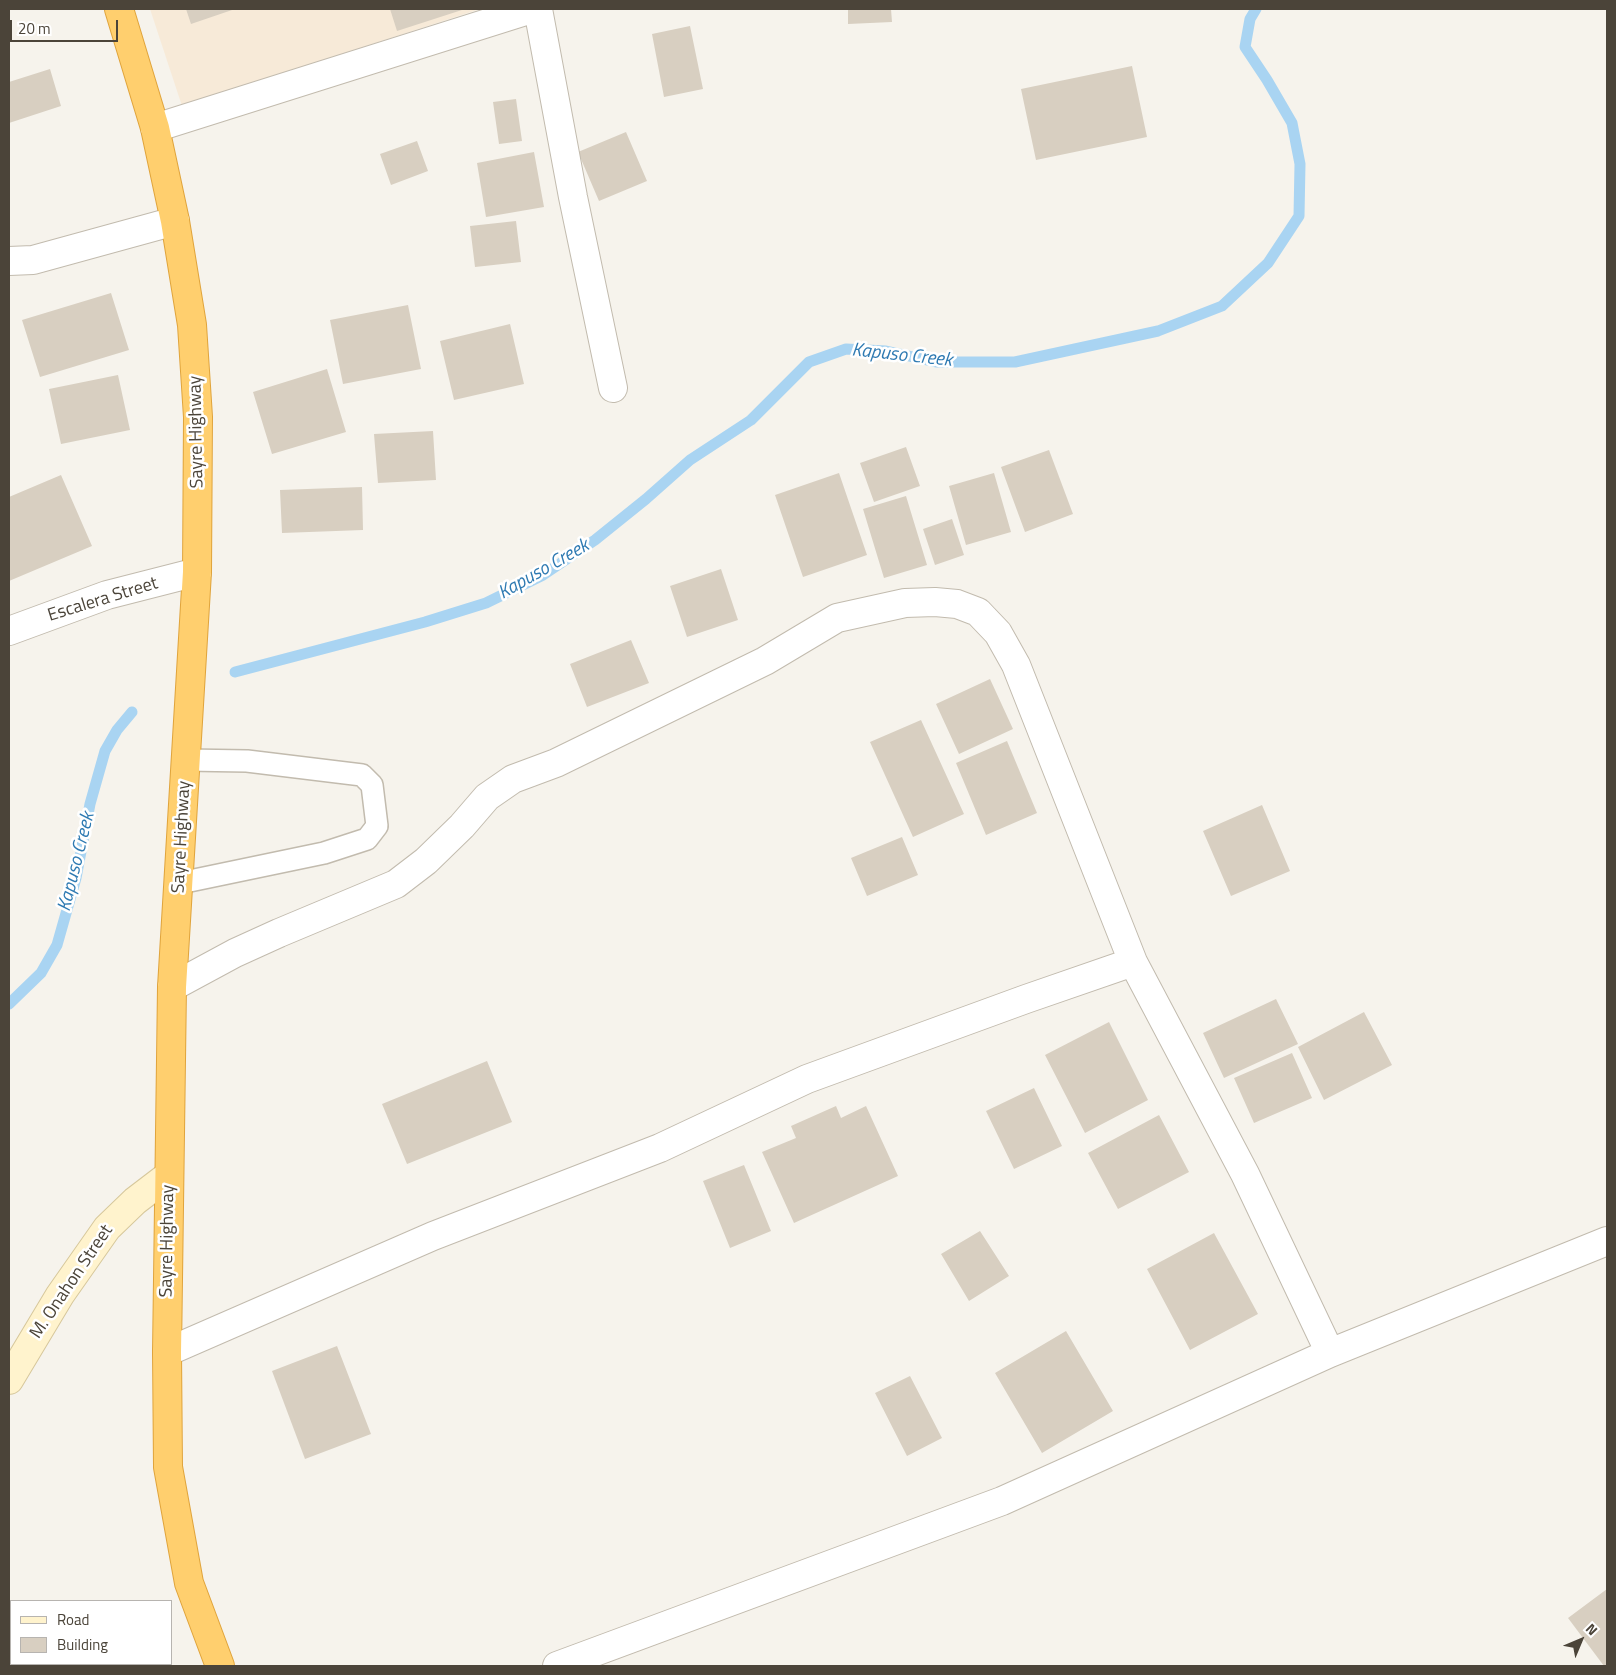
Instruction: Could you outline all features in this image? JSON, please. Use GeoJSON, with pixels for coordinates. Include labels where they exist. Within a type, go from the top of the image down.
{"type":"FeatureCollection","features":[{"type":"Feature","properties":{"kind":"highway","name":"Sayre Highway"},"geometry":{"type":"LineString","coordinates":[[119,9],[155,128],[175,221],[192,325],[198,417],[197,572],[180,883],[172,987],[166,1352],[168,1467],[190,1583],[220,1666]]}},
{"type":"Feature","properties":{"kind":"street"},"geometry":{"type":"LineString","coordinates":[[155,128],[532,9]]}},
{"type":"Feature","properties":{"kind":"street"},"geometry":{"type":"LineString","coordinates":[[538,9],[613,388]]}},
{"type":"Feature","properties":{"kind":"street"},"geometry":{"type":"LineString","coordinates":[[9,261],[33,260],[175,221]]}},
{"type":"Feature","properties":{"kind":"street","name":"Escalera Street"},"geometry":{"type":"LineString","coordinates":[[9,631],[107,595],[197,572]]}},
{"type":"Feature","properties":{"kind":"street"},"geometry":{"type":"LineString","coordinates":[[172,987],[236,953],[279,933],[396,884],[426,862],[462,826],[486,797],[513,779],[556,763],[765,661],[837,618],[905,604],[934,602],[957,604],[978,612],[998,633],[1016,665],[1133,962],[1245,1174],[1330,1353]]}},
{"type":"Feature","properties":{"kind":"street"},"geometry":{"type":"LineString","coordinates":[[166,1352],[433,1236],[660,1148],[807,1079],[1026,998],[1133,962]]}},
{"type":"Feature","properties":{"kind":"street","name":"M. Onahon Street"},"geometry":{"type":"LineString","coordinates":[[9,1380],[60,1295],[108,1228],[135,1200],[169,1175]]}},
{"type":"Feature","properties":{"kind":"street"},"geometry":{"type":"LineString","coordinates":[[557,1666],[1002,1501],[1330,1353],[1607,1241]]}},
{"type":"Feature","properties":{"kind":"lane"},"geometry":{"type":"LineString","coordinates":[[180,883],[324,853],[366,839],[377,826],[372,786],[362,776],[247,761],[186,760]]}},
{"type":"Feature","properties":{"kind":"shaded area"},"geometry":{"type":"Polygon","coordinates":[[[150,9],[480,9],[182,106],[150,9]]]}},
{"type":"Feature","properties":{"kind":"building"},"geometry":{"type":"Polygon","coordinates":[[[186,9],[235,9],[191,24],[186,9]]]}},
{"type":"Feature","properties":{"kind":"building"},"geometry":{"type":"Polygon","coordinates":[[[390,9],[465,9],[397,31],[390,9]]]}},
{"type":"Feature","properties":{"kind":"building"},"geometry":{"type":"Polygon","coordinates":[[[848,9],[891,9],[892,22],[848,24],[848,9]]]}},
{"type":"Feature","properties":{"kind":"building"},"geometry":{"type":"Polygon","coordinates":[[[690,26],[703,89],[664,97],[652,34],[690,26]]]}},
{"type":"Feature","properties":{"kind":"building"},"geometry":{"type":"Polygon","coordinates":[[[1132,66],[1147,137],[1036,160],[1021,89],[1132,66]]]}},
{"type":"Feature","properties":{"kind":"building"},"geometry":{"type":"Polygon","coordinates":[[[50,69],[61,106],[9,123],[9,82],[50,69]]]}},
{"type":"Feature","properties":{"kind":"building"},"geometry":{"type":"Polygon","coordinates":[[[516,99],[522,141],[499,144],[493,102],[516,99]]]}},
{"type":"Feature","properties":{"kind":"building"},"geometry":{"type":"Polygon","coordinates":[[[626,132],[647,181],[599,201],[578,152],[626,132]]]}},
{"type":"Feature","properties":{"kind":"building"},"geometry":{"type":"Polygon","coordinates":[[[417,141],[428,171],[391,185],[380,154],[417,141]]]}},
{"type":"Feature","properties":{"kind":"building"},"geometry":{"type":"Polygon","coordinates":[[[534,152],[544,207],[486,217],[477,163],[534,152]]]}},
{"type":"Feature","properties":{"kind":"building"},"geometry":{"type":"Polygon","coordinates":[[[516,221],[521,262],[475,267],[470,226],[516,221]]]}},
{"type":"Feature","properties":{"kind":"building"},"geometry":{"type":"Polygon","coordinates":[[[111,293],[129,350],[40,377],[22,320],[111,293]]]}},
{"type":"Feature","properties":{"kind":"building"},"geometry":{"type":"Polygon","coordinates":[[[408,305],[421,369],[343,384],[330,320],[408,305]]]}},
{"type":"Feature","properties":{"kind":"building"},"geometry":{"type":"Polygon","coordinates":[[[510,324],[524,384],[454,400],[440,341],[510,324]]]}},
{"type":"Feature","properties":{"kind":"building"},"geometry":{"type":"Polygon","coordinates":[[[327,369],[346,432],[272,454],[253,392],[327,369]]]}},
{"type":"Feature","properties":{"kind":"building"},"geometry":{"type":"Polygon","coordinates":[[[118,375],[130,430],[61,444],[49,389],[118,375]]]}},
{"type":"Feature","properties":{"kind":"building"},"geometry":{"type":"Polygon","coordinates":[[[433,431],[436,480],[378,483],[374,434],[433,431]]]}},
{"type":"Feature","properties":{"kind":"building"},"geometry":{"type":"Polygon","coordinates":[[[906,447],[920,486],[874,502],[860,463],[906,447]]]}},
{"type":"Feature","properties":{"kind":"building"},"geometry":{"type":"Polygon","coordinates":[[[1049,450],[1073,514],[1025,532],[1001,467],[1049,450]]]}},
{"type":"Feature","properties":{"kind":"building"},"geometry":{"type":"Polygon","coordinates":[[[839,473],[867,555],[803,577],[775,495],[839,473]]]}},
{"type":"Feature","properties":{"kind":"building"},"geometry":{"type":"Polygon","coordinates":[[[994,473],[1011,532],[966,545],[949,486],[994,473]]]}},
{"type":"Feature","properties":{"kind":"building"},"geometry":{"type":"Polygon","coordinates":[[[61,475],[92,546],[9,581],[9,497],[61,475]]]}},
{"type":"Feature","properties":{"kind":"building"},"geometry":{"type":"Polygon","coordinates":[[[362,487],[363,530],[282,533],[280,490],[362,487]]]}},
{"type":"Feature","properties":{"kind":"building"},"geometry":{"type":"Polygon","coordinates":[[[906,496],[927,565],[884,578],[863,509],[906,496]]]}},
{"type":"Feature","properties":{"kind":"building"},"geometry":{"type":"Polygon","coordinates":[[[952,519],[964,555],[935,565],[923,529],[952,519]]]}},
{"type":"Feature","properties":{"kind":"building"},"geometry":{"type":"Polygon","coordinates":[[[721,569],[738,620],[687,637],[670,586],[721,569]]]}},
{"type":"Feature","properties":{"kind":"building"},"geometry":{"type":"Polygon","coordinates":[[[631,640],[649,683],[587,707],[570,664],[631,640]]]}},
{"type":"Feature","properties":{"kind":"building"},"geometry":{"type":"Polygon","coordinates":[[[990,679],[1013,729],[959,754],[936,704],[990,679]]]}},
{"type":"Feature","properties":{"kind":"building"},"geometry":{"type":"Polygon","coordinates":[[[921,720],[964,814],[913,837],[870,742],[921,720]]]}},
{"type":"Feature","properties":{"kind":"building"},"geometry":{"type":"Polygon","coordinates":[[[1007,741],[1037,813],[986,835],[956,763],[1007,741]]]}},
{"type":"Feature","properties":{"kind":"building"},"geometry":{"type":"Polygon","coordinates":[[[1262,805],[1290,871],[1231,896],[1203,831],[1262,805]]]}},
{"type":"Feature","properties":{"kind":"building"},"geometry":{"type":"Polygon","coordinates":[[[902,837],[918,875],[867,896],[851,858],[902,837]]]}},
{"type":"Feature","properties":{"kind":"building"},"geometry":{"type":"Polygon","coordinates":[[[1276,999],[1298,1044],[1224,1078],[1203,1033],[1276,999]]]}},
{"type":"Feature","properties":{"kind":"building"},"geometry":{"type":"Polygon","coordinates":[[[1364,1012],[1392,1065],[1324,1100],[1298,1047],[1364,1012]]]}},
{"type":"Feature","properties":{"kind":"building"},"geometry":{"type":"Polygon","coordinates":[[[1109,1022],[1148,1100],[1085,1133],[1045,1055],[1109,1022]]]}},
{"type":"Feature","properties":{"kind":"building"},"geometry":{"type":"Polygon","coordinates":[[[1292,1053],[1312,1098],[1254,1123],[1234,1078],[1292,1053]]]}},
{"type":"Feature","properties":{"kind":"building"},"geometry":{"type":"Polygon","coordinates":[[[487,1061],[512,1122],[407,1164],[382,1104],[487,1061]]]}},
{"type":"Feature","properties":{"kind":"building"},"geometry":{"type":"Polygon","coordinates":[[[1034,1088],[1062,1146],[1014,1169],[986,1111],[1034,1088]]]}},
{"type":"Feature","properties":{"kind":"building"},"geometry":{"type":"Polygon","coordinates":[[[836,1106],[841,1118],[866,1106],[898,1176],[794,1223],[762,1152],[796,1138],[791,1126],[836,1106]]]}},
{"type":"Feature","properties":{"kind":"building"},"geometry":{"type":"Polygon","coordinates":[[[1159,1115],[1189,1172],[1118,1209],[1088,1153],[1159,1115]]]}},
{"type":"Feature","properties":{"kind":"building"},"geometry":{"type":"Polygon","coordinates":[[[744,1165],[771,1231],[730,1248],[703,1181],[744,1165]]]}},
{"type":"Feature","properties":{"kind":"building"},"geometry":{"type":"Polygon","coordinates":[[[980,1231],[1009,1276],[969,1301],[941,1254],[980,1231]]]}},
{"type":"Feature","properties":{"kind":"building"},"geometry":{"type":"Polygon","coordinates":[[[1214,1233],[1258,1314],[1190,1350],[1147,1269],[1214,1233]]]}},
{"type":"Feature","properties":{"kind":"building"},"geometry":{"type":"Polygon","coordinates":[[[1066,1331],[1113,1411],[1042,1453],[995,1373],[1066,1331]]]}},
{"type":"Feature","properties":{"kind":"building"},"geometry":{"type":"Polygon","coordinates":[[[337,1346],[371,1434],[305,1459],[272,1371],[337,1346]]]}},
{"type":"Feature","properties":{"kind":"building"},"geometry":{"type":"Polygon","coordinates":[[[910,1376],[942,1438],[907,1456],[875,1393],[910,1376]]]}},
{"type":"Feature","properties":{"kind":"building"},"geometry":{"type":"Polygon","coordinates":[[[1607,1589],[1607,1666],[1604,1666],[1568,1618],[1607,1589]]]}},
{"type":"Feature","properties":{"kind":"building"},"geometry":{"type":"Polygon","coordinates":[[[58,1665],[127,1666],[59,1666],[58,1665]]]}},
{"type":"Feature","properties":{"kind":"waterway","name":"Kapuso Creek"},"geometry":{"type":"LineString","coordinates":[[235,672],[425,622],[486,603],[543,575],[595,540],[690,460],[751,420],[809,362],[846,349],[886,351],[936,362],[1015,362],[1158,331],[1222,306],[1268,263],[1299,216],[1300,164],[1292,123],[1245,47],[1250,19],[1256,9]]}},
{"type":"Feature","properties":{"kind":"waterway","name":"Kapuso Creek"},"geometry":{"type":"LineString","coordinates":[[9,1004],[41,973],[57,945],[76,878],[90,804],[105,751],[117,730],[132,712]]}}]}
